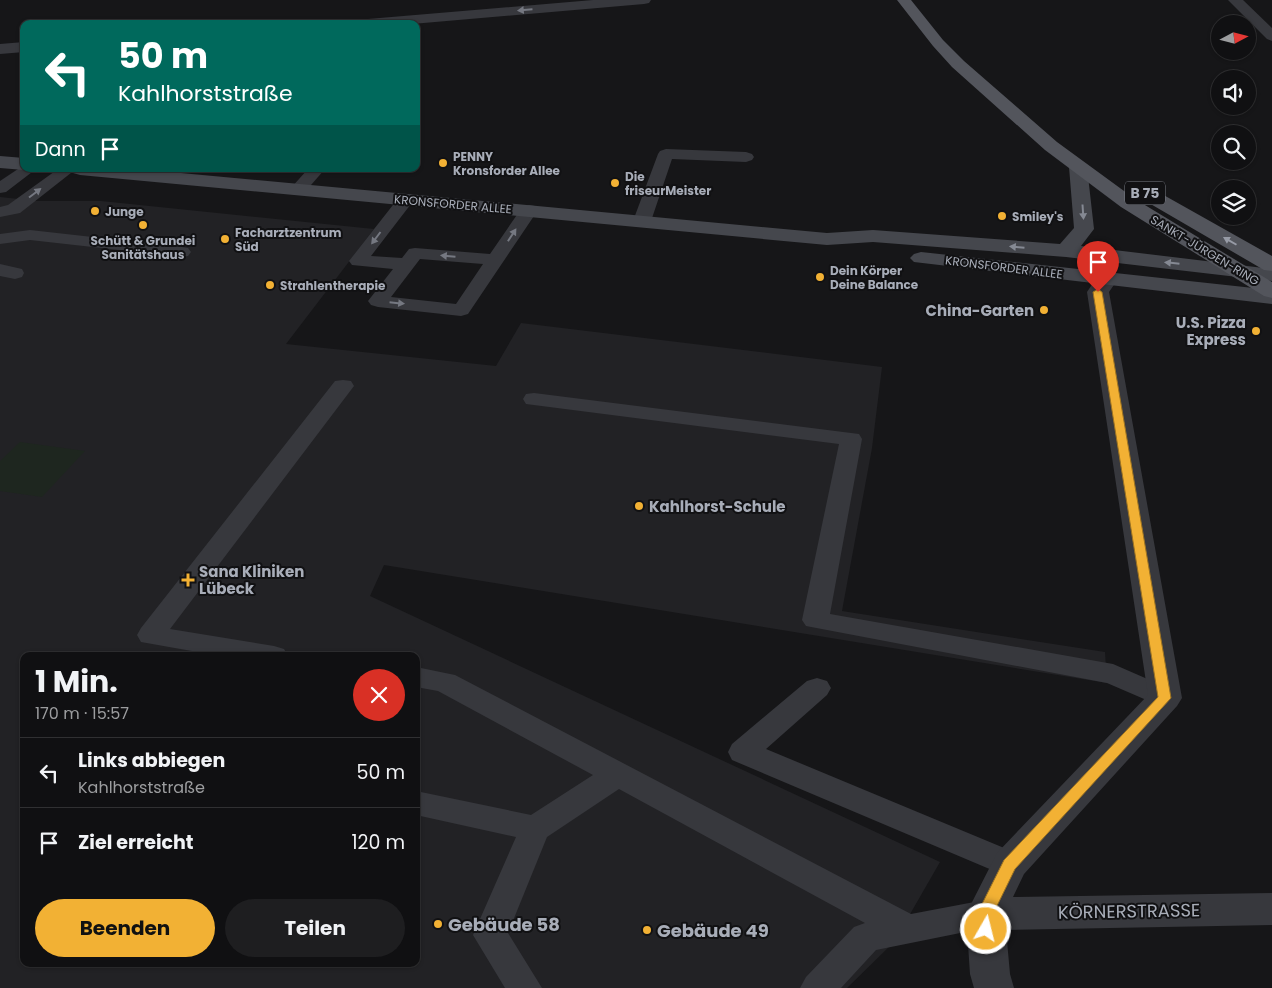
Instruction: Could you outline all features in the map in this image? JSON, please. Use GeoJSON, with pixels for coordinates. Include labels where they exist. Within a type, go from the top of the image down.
{"type":"FeatureCollection","features":[{"type":"Feature","properties":{"kind":"main road","name":"SANKT-JÜRGEN-RING"},"geometry":{"type":"LineString","coordinates":[[904,0],[938,43],[958,64],[1051,146],[1128,203],[1272,291]]}},
{"type":"Feature","properties":{"kind":"main road","name":"SANKT-JÜRGEN-RING"},"geometry":{"type":"LineString","coordinates":[[1020,118],[1272,265]]}},
{"type":"Feature","properties":{"kind":"main road"},"geometry":{"type":"LineString","coordinates":[[0,162],[20,164]]}},
{"type":"Feature","properties":{"kind":"main road"},"geometry":{"type":"LineString","coordinates":[[1066,252],[1084,229],[1078,167]]}},
{"type":"Feature","properties":{"kind":"main road","name":"KRONSFORDER ALLEE"},"geometry":{"type":"LineString","coordinates":[[113,172],[826,239],[879,253],[1272,297]]}},
{"type":"Feature","properties":{"kind":"main road","name":"KRONSFORDER ALLEE"},"geometry":{"type":"LineString","coordinates":[[826,239],[873,236],[1066,252],[1272,275]]}},
{"type":"Feature","properties":{"kind":"street"},"geometry":{"type":"LineString","coordinates":[[404,20],[644,0]]}},
{"type":"Feature","properties":{"kind":"street"},"geometry":{"type":"LineString","coordinates":[[1235,0],[1272,36]]}},
{"type":"Feature","properties":{"kind":"street"},"geometry":{"type":"LineString","coordinates":[[0,49],[20,47]]}},
{"type":"Feature","properties":{"kind":"street"},"geometry":{"type":"LineString","coordinates":[[994,988],[990,974],[985,914],[1010,864],[1165,698],[1098,292],[1107,279]]}},
{"type":"Feature","properties":{"kind":"street","name":"KÖRNERSTRASSE"},"geometry":{"type":"LineString","coordinates":[[985,914],[1272,909]]}},
{"type":"Feature","properties":{"kind":"lane"},"geometry":{"type":"LineString","coordinates":[[642,221],[666,154],[746,157]]}},
{"type":"Feature","properties":{"kind":"lane"},"geometry":{"type":"LineString","coordinates":[[0,188],[24,172]]}},
{"type":"Feature","properties":{"kind":"lane"},"geometry":{"type":"LineString","coordinates":[[0,212],[14,209],[64,172]]}},
{"type":"Feature","properties":{"kind":"lane"},"geometry":{"type":"LineString","coordinates":[[298,189],[314,172]]}},
{"type":"Feature","properties":{"kind":"lane"},"geometry":{"type":"LineString","coordinates":[[406,200],[358,261],[407,264]]}},
{"type":"Feature","properties":{"kind":"lane"},"geometry":{"type":"LineString","coordinates":[[495,260],[415,253],[378,301],[462,310],[495,260],[528,210]]}},
{"type":"Feature","properties":{"kind":"lane"},"geometry":{"type":"LineString","coordinates":[[0,239],[30,235],[182,252]]}},
{"type":"Feature","properties":{"kind":"lane"},"geometry":{"type":"LineString","coordinates":[[0,248],[43,252]]}},
{"type":"Feature","properties":{"kind":"lane"},"geometry":{"type":"LineString","coordinates":[[251,652],[152,635],[343,386]]}},
{"type":"Feature","properties":{"kind":"lane"},"geometry":{"type":"LineString","coordinates":[[534,399],[851,439],[816,620],[1112,674],[1165,698]]}},
{"type":"Feature","properties":{"kind":"lane"},"geometry":{"type":"LineString","coordinates":[[420,678],[445,682],[908,929]]}},
{"type":"Feature","properties":{"kind":"lane"},"geometry":{"type":"LineString","coordinates":[[817,688],[743,752],[1010,864]]}},
{"type":"Feature","properties":{"kind":"lane"},"geometry":{"type":"LineString","coordinates":[[524,988],[490,935],[535,829],[618,774]]}},
{"type":"Feature","properties":{"kind":"lane"},"geometry":{"type":"LineString","coordinates":[[420,804],[535,829]]}},
{"type":"Feature","properties":{"kind":"lane"},"geometry":{"type":"LineString","coordinates":[[818,988],[866,937],[985,914]]}},
{"type":"Feature","properties":{"kind":"shaded area","name":"Sana Kliniken Lübeck"},"geometry":{"type":"Polygon","coordinates":[[[0,197],[37,201],[101,201],[374,229],[286,344],[496,366],[521,323],[882,367],[872,448],[842,611],[1105,652],[1107,683],[384,565],[370,596],[940,862],[894,942],[847,988],[0,988],[0,197]]]}},
{"type":"Feature","properties":{"kind":"shaded area"},"geometry":{"type":"Polygon","coordinates":[[[20,442],[85,451],[42,497],[0,491],[0,461],[20,442]]]}},
{"type":"Feature","properties":{"kind":"place","name":"PENNY Kronsforder Allee"},"geometry":{"type":"Point","coordinates":[443,163]}},
{"type":"Feature","properties":{"kind":"place","name":"Die friseurMeister"},"geometry":{"type":"Point","coordinates":[615,183]}},
{"type":"Feature","properties":{"kind":"place","name":"Junge"},"geometry":{"type":"Point","coordinates":[95,211]}},
{"type":"Feature","properties":{"kind":"place","name":"Smiley's"},"geometry":{"type":"Point","coordinates":[1002,216]}},
{"type":"Feature","properties":{"kind":"place","name":"Schütt & Grundei Sanitätshaus"},"geometry":{"type":"Point","coordinates":[143,225]}},
{"type":"Feature","properties":{"kind":"place","name":"Facharztzentrum Süd"},"geometry":{"type":"Point","coordinates":[225,239]}},
{"type":"Feature","properties":{"kind":"place","name":"Dein Körper Deine Balance"},"geometry":{"type":"Point","coordinates":[820,277]}},
{"type":"Feature","properties":{"kind":"place","name":"Strahlentherapie"},"geometry":{"type":"Point","coordinates":[270,285]}},
{"type":"Feature","properties":{"kind":"place","name":"China-Garten"},"geometry":{"type":"Point","coordinates":[1044,310]}},
{"type":"Feature","properties":{"kind":"place","name":"U.S. Pizza Express"},"geometry":{"type":"Point","coordinates":[1256,331]}},
{"type":"Feature","properties":{"kind":"place","name":"Kahlhorst-Schule"},"geometry":{"type":"Point","coordinates":[639,506]}},
{"type":"Feature","properties":{"kind":"place","name":"Sana Kliniken Lübeck"},"geometry":{"type":"Point","coordinates":[188,580]}},
{"type":"Feature","properties":{"kind":"place","name":"Gebäude 58"},"geometry":{"type":"Point","coordinates":[438,924]}},
{"type":"Feature","properties":{"kind":"place","name":"Gebäude 49"},"geometry":{"type":"Point","coordinates":[647,930]}},
{"type":"Feature","properties":{"kind":"route"},"geometry":{"type":"LineString","coordinates":[[986,929],[985,914],[1010,864],[1165,698],[1098,292]]}}]}
